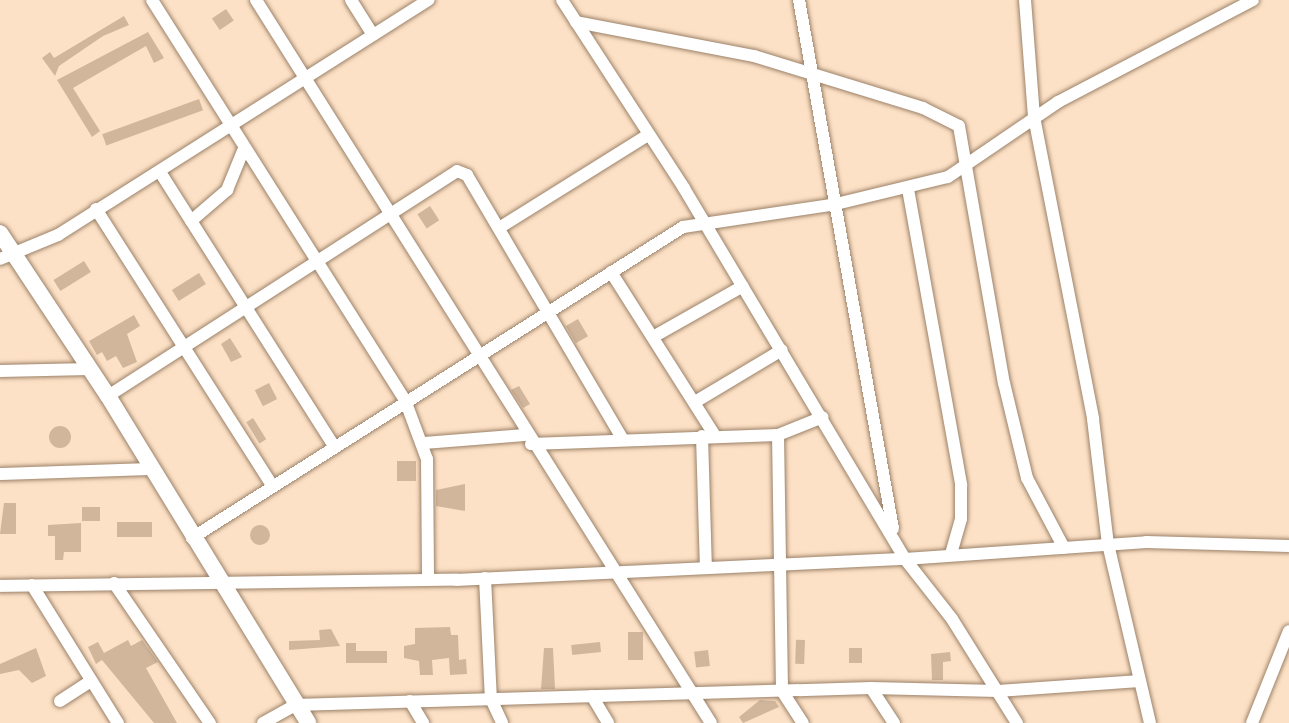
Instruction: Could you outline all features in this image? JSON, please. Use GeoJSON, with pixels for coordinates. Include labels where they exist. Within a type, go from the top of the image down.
{"type":"FeatureCollection","features":[{"type":"Feature","properties":{"kind":"street"},"geometry":{"type":"LineString","coordinates":[[152,0],[243,151],[405,400],[424,444],[428,580]]}},
{"type":"Feature","properties":{"kind":"street"},"geometry":{"type":"LineString","coordinates":[[256,0],[528,440],[711,723]]}},
{"type":"Feature","properties":{"kind":"street"},"geometry":{"type":"LineString","coordinates":[[351,0],[373,35]]}},
{"type":"Feature","properties":{"kind":"street"},"geometry":{"type":"LineString","coordinates":[[8,257],[160,172],[304,77],[429,0]]}},
{"type":"Feature","properties":{"kind":"street"},"geometry":{"type":"LineString","coordinates":[[562,0],[646,136],[705,222],[823,417],[905,559],[998,691],[1017,723]]}},
{"type":"Feature","properties":{"kind":"street"},"geometry":{"type":"LineString","coordinates":[[799,0],[896,542]]}},
{"type":"Feature","properties":{"kind":"street"},"geometry":{"type":"LineString","coordinates":[[1024,0],[1034,117],[1093,418],[1108,544],[1150,723]]}},
{"type":"Feature","properties":{"kind":"street"},"geometry":{"type":"LineString","coordinates":[[192,538],[475,354],[682,227],[836,204],[908,189],[969,167],[1034,117],[1254,0]]}},
{"type":"Feature","properties":{"kind":"street"},"geometry":{"type":"LineString","coordinates":[[576,22],[697,43],[812,73],[948,116],[959,126],[969,167],[997,345],[1027,478],[1064,548]]}},
{"type":"Feature","properties":{"kind":"street"},"geometry":{"type":"LineString","coordinates":[[499,228],[646,136]]}},
{"type":"Feature","properties":{"kind":"street"},"geometry":{"type":"LineString","coordinates":[[191,221],[227,190],[243,151]]}},
{"type":"Feature","properties":{"kind":"street"},"geometry":{"type":"LineString","coordinates":[[108,396],[182,346],[457,171],[467,175],[549,309],[622,438]]}},
{"type":"Feature","properties":{"kind":"street"},"geometry":{"type":"LineString","coordinates":[[160,172],[334,446]]}},
{"type":"Feature","properties":{"kind":"street"},"geometry":{"type":"LineString","coordinates":[[908,189],[961,485],[961,519],[951,554]]}},
{"type":"Feature","properties":{"kind":"street"},"geometry":{"type":"LineString","coordinates":[[96,209],[272,485]]}},
{"type":"Feature","properties":{"kind":"street"},"geometry":{"type":"LineString","coordinates":[[0,233],[8,257],[108,396],[216,580],[308,723]]}},
{"type":"Feature","properties":{"kind":"street"},"geometry":{"type":"LineString","coordinates":[[611,272],[715,436]]}},
{"type":"Feature","properties":{"kind":"street"},"geometry":{"type":"LineString","coordinates":[[653,337],[743,286]]}},
{"type":"Feature","properties":{"kind":"street"},"geometry":{"type":"LineString","coordinates":[[695,402],[782,350]]}},
{"type":"Feature","properties":{"kind":"street"},"geometry":{"type":"LineString","coordinates":[[0,371],[90,369]]}},
{"type":"Feature","properties":{"kind":"street"},"geometry":{"type":"LineString","coordinates":[[424,444],[778,435],[823,417]]}},
{"type":"Feature","properties":{"kind":"street"},"geometry":{"type":"LineString","coordinates":[[778,435],[783,691],[803,723]]}},
{"type":"Feature","properties":{"kind":"street"},"geometry":{"type":"LineString","coordinates":[[702,436],[706,568]]}},
{"type":"Feature","properties":{"kind":"street"},"geometry":{"type":"LineString","coordinates":[[0,474],[151,469]]}},
{"type":"Feature","properties":{"kind":"street"},"geometry":{"type":"LineString","coordinates":[[0,586],[216,580],[428,580],[616,574],[905,559],[1108,544],[1289,546]]}},
{"type":"Feature","properties":{"kind":"street"},"geometry":{"type":"LineString","coordinates":[[485,578],[490,699],[502,723]]}},
{"type":"Feature","properties":{"kind":"street"},"geometry":{"type":"LineString","coordinates":[[114,583],[210,723]]}},
{"type":"Feature","properties":{"kind":"street"},"geometry":{"type":"LineString","coordinates":[[32,585],[118,723]]}},
{"type":"Feature","properties":{"kind":"street"},"geometry":{"type":"LineString","coordinates":[[1252,723],[1289,631]]}},
{"type":"Feature","properties":{"kind":"street"},"geometry":{"type":"LineString","coordinates":[[60,700],[91,681]]}},
{"type":"Feature","properties":{"kind":"street"},"geometry":{"type":"LineString","coordinates":[[263,723],[295,705],[871,688],[998,691],[1140,681]]}},
{"type":"Feature","properties":{"kind":"street"},"geometry":{"type":"LineString","coordinates":[[871,688],[894,723]]}},
{"type":"Feature","properties":{"kind":"street"},"geometry":{"type":"LineString","coordinates":[[592,696],[608,723]]}},
{"type":"Feature","properties":{"kind":"street"},"geometry":{"type":"LineString","coordinates":[[410,701],[423,723]]}},
{"type":"Feature","properties":{"kind":"building"},"geometry":{"type":"Polygon","coordinates":[[[226,9],[234,21],[220,30],[212,19],[226,9]]]}},
{"type":"Feature","properties":{"kind":"building"},"geometry":{"type":"Polygon","coordinates":[[[124,16],[129,25],[103,36],[59,66],[55,76],[42,58],[50,52],[54,58],[124,16]]]}},
{"type":"Feature","properties":{"kind":"building"},"geometry":{"type":"Polygon","coordinates":[[[148,32],[164,58],[154,63],[146,46],[73,88],[100,131],[92,137],[57,80],[148,32]]]}},
{"type":"Feature","properties":{"kind":"building"},"geometry":{"type":"Polygon","coordinates":[[[199,99],[203,110],[106,146],[102,134],[199,99]]]}},
{"type":"Feature","properties":{"kind":"building"},"geometry":{"type":"Polygon","coordinates":[[[430,206],[439,220],[427,228],[417,214],[430,206]]]}},
{"type":"Feature","properties":{"kind":"building"},"geometry":{"type":"Polygon","coordinates":[[[84,261],[91,272],[60,291],[53,280],[84,261]]]}},
{"type":"Feature","properties":{"kind":"building"},"geometry":{"type":"Polygon","coordinates":[[[199,273],[206,284],[179,301],[172,290],[199,273]]]}},
{"type":"Feature","properties":{"kind":"building"},"geometry":{"type":"Polygon","coordinates":[[[134,315],[140,326],[127,334],[137,362],[123,368],[116,356],[107,361],[102,352],[97,355],[89,341],[134,315]]]}},
{"type":"Feature","properties":{"kind":"building"},"geometry":{"type":"Polygon","coordinates":[[[578,319],[588,336],[576,343],[566,326],[578,319]]]}},
{"type":"Feature","properties":{"kind":"building"},"geometry":{"type":"Polygon","coordinates":[[[230,338],[242,357],[231,362],[221,344],[230,338]]]}},
{"type":"Feature","properties":{"kind":"building"},"geometry":{"type":"Polygon","coordinates":[[[269,383],[277,399],[263,406],[255,390],[269,383]]]}},
{"type":"Feature","properties":{"kind":"building"},"geometry":{"type":"Polygon","coordinates":[[[519,386],[530,404],[523,408],[511,390],[519,386]]]}},
{"type":"Feature","properties":{"kind":"building"},"geometry":{"type":"Polygon","coordinates":[[[253,418],[266,439],[259,443],[246,422],[253,418]]]}},
{"type":"Feature","properties":{"kind":"building"},"geometry":{"type":"Polygon","coordinates":[[[56,426],[64,426],[71,433],[71,441],[64,448],[56,448],[49,441],[49,433],[56,426]]]}},
{"type":"Feature","properties":{"kind":"building"},"geometry":{"type":"Polygon","coordinates":[[[397,461],[416,461],[416,481],[397,481],[397,461]]]}},
{"type":"Feature","properties":{"kind":"building"},"geometry":{"type":"Polygon","coordinates":[[[465,484],[465,511],[436,506],[436,490],[465,484]]]}},
{"type":"Feature","properties":{"kind":"building"},"geometry":{"type":"Polygon","coordinates":[[[4,503],[16,503],[16,534],[0,534],[4,503]]]}},
{"type":"Feature","properties":{"kind":"building"},"geometry":{"type":"Polygon","coordinates":[[[82,507],[100,507],[100,521],[82,521],[82,507]]]}},
{"type":"Feature","properties":{"kind":"building"},"geometry":{"type":"Polygon","coordinates":[[[117,522],[152,522],[152,537],[117,537],[117,522]]]}},
{"type":"Feature","properties":{"kind":"building"},"geometry":{"type":"Polygon","coordinates":[[[81,523],[81,552],[64,552],[63,560],[55,560],[55,536],[48,536],[48,525],[81,523]]]}},
{"type":"Feature","properties":{"kind":"building"},"geometry":{"type":"Polygon","coordinates":[[[260,525],[267,528],[270,535],[267,542],[260,545],[253,542],[250,535],[253,528],[260,525]]]}},
{"type":"Feature","properties":{"kind":"building"},"geometry":{"type":"Polygon","coordinates":[[[450,627],[451,635],[458,635],[459,660],[466,659],[467,674],[450,675],[449,658],[432,660],[433,675],[420,675],[419,661],[404,658],[404,646],[415,644],[415,628],[450,627]]]}},
{"type":"Feature","properties":{"kind":"building"},"geometry":{"type":"Polygon","coordinates":[[[331,629],[340,646],[289,650],[289,641],[320,640],[319,630],[331,629]]]}},
{"type":"Feature","properties":{"kind":"building"},"geometry":{"type":"Polygon","coordinates":[[[628,632],[643,632],[643,660],[628,660],[628,632]]]}},
{"type":"Feature","properties":{"kind":"building"},"geometry":{"type":"Polygon","coordinates":[[[128,640],[131,646],[142,640],[158,662],[146,668],[177,723],[154,723],[102,660],[96,664],[88,647],[98,642],[104,653],[128,640]]]}},
{"type":"Feature","properties":{"kind":"building"},"geometry":{"type":"Polygon","coordinates":[[[796,640],[805,640],[804,664],[795,664],[796,640]]]}},
{"type":"Feature","properties":{"kind":"building"},"geometry":{"type":"Polygon","coordinates":[[[600,642],[601,652],[572,655],[571,645],[600,642]]]}},
{"type":"Feature","properties":{"kind":"building"},"geometry":{"type":"Polygon","coordinates":[[[346,643],[356,643],[356,651],[387,651],[387,663],[346,663],[346,643]]]}},
{"type":"Feature","properties":{"kind":"building"},"geometry":{"type":"Polygon","coordinates":[[[36,648],[46,676],[32,683],[19,670],[0,674],[0,664],[36,648]]]}},
{"type":"Feature","properties":{"kind":"building"},"geometry":{"type":"Polygon","coordinates":[[[544,648],[553,648],[555,689],[541,689],[544,648]]]}},
{"type":"Feature","properties":{"kind":"building"},"geometry":{"type":"Polygon","coordinates":[[[849,648],[862,648],[862,663],[849,663],[849,648]]]}},
{"type":"Feature","properties":{"kind":"building"},"geometry":{"type":"Polygon","coordinates":[[[708,650],[710,666],[696,668],[694,652],[708,650]]]}},
{"type":"Feature","properties":{"kind":"building"},"geometry":{"type":"Polygon","coordinates":[[[950,652],[951,661],[943,662],[943,680],[932,680],[931,654],[950,652]]]}},
{"type":"Feature","properties":{"kind":"building"},"geometry":{"type":"Polygon","coordinates":[[[760,700],[775,701],[779,707],[743,723],[739,717],[760,700]]]}}]}
